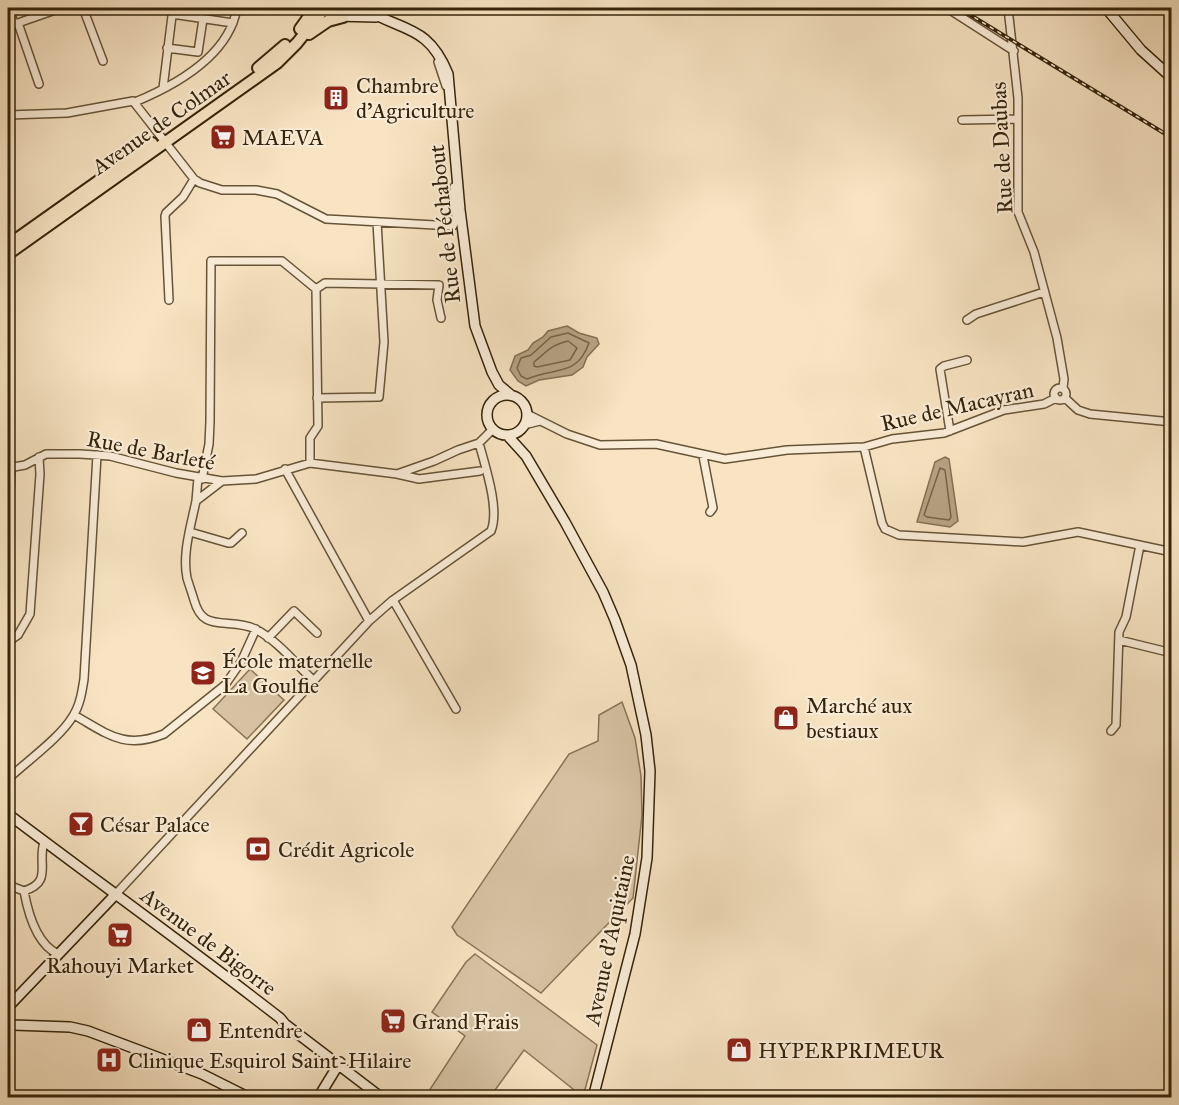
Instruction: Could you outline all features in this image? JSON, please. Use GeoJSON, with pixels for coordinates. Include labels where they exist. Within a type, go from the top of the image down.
{"type":"FeatureCollection","features":[{"type":"Feature","properties":{"kind":"main road","name":"Avenue de Colmar"},"geometry":{"type":"LineString","coordinates":[[8,255],[266,71],[297,43],[317,9]]}},
{"type":"Feature","properties":{"kind":"main road","name":"Avenue de Colmar"},"geometry":{"type":"LineString","coordinates":[[8,244],[165,142],[261,66],[295,35],[317,9]]}},
{"type":"Feature","properties":{"kind":"main road"},"geometry":{"type":"LineString","coordinates":[[297,43],[328,21],[343,17]]}},
{"type":"Feature","properties":{"kind":"street"},"geometry":{"type":"LineString","coordinates":[[9,8],[39,84]]}},
{"type":"Feature","properties":{"kind":"street"},"geometry":{"type":"LineString","coordinates":[[13,23],[61,8]]}},
{"type":"Feature","properties":{"kind":"street"},"geometry":{"type":"LineString","coordinates":[[83,8],[103,61]]}},
{"type":"Feature","properties":{"kind":"street"},"geometry":{"type":"LineString","coordinates":[[8,115],[61,113],[135,102],[186,75],[218,48],[228,35],[237,8]]}},
{"type":"Feature","properties":{"kind":"street","name":"Rue de Péchabout"},"geometry":{"type":"LineString","coordinates":[[363,8],[378,17],[406,27],[429,42],[441,57],[448,74],[460,210],[475,326],[492,372],[499,385],[511,395]]}},
{"type":"Feature","properties":{"kind":"street"},"geometry":{"type":"LineString","coordinates":[[947,8],[1014,51]]}},
{"type":"Feature","properties":{"kind":"street","name":"Rue de Daubas"},"geometry":{"type":"LineString","coordinates":[[1008,8],[1014,51],[1018,119],[1018,212],[1032,245],[1060,350],[1064,379],[1063,388],[1056,391],[1060,398]]}},
{"type":"Feature","properties":{"kind":"street"},"geometry":{"type":"LineString","coordinates":[[1106,8],[1141,51],[1172,78]]}},
{"type":"Feature","properties":{"kind":"street"},"geometry":{"type":"LineString","coordinates":[[317,9],[335,16],[378,17]]}},
{"type":"Feature","properties":{"kind":"street"},"geometry":{"type":"LineString","coordinates":[[163,88],[172,11],[203,19],[233,23]]}},
{"type":"Feature","properties":{"kind":"street"},"geometry":{"type":"LineString","coordinates":[[168,48],[198,52],[203,19]]}},
{"type":"Feature","properties":{"kind":"street"},"geometry":{"type":"LineString","coordinates":[[135,102],[194,179],[200,183],[222,190],[256,190],[278,194],[326,219],[453,226],[456,220],[449,111],[444,79],[433,54],[406,27]]}},
{"type":"Feature","properties":{"kind":"street"},"geometry":{"type":"LineString","coordinates":[[962,120],[1018,119]]}},
{"type":"Feature","properties":{"kind":"street"},"geometry":{"type":"LineString","coordinates":[[169,300],[165,216],[183,197],[194,179]]}},
{"type":"Feature","properties":{"kind":"street"},"geometry":{"type":"LineString","coordinates":[[317,398],[379,397],[384,342],[377,222]]}},
{"type":"Feature","properties":{"kind":"street"},"geometry":{"type":"LineString","coordinates":[[310,463],[310,438],[318,426],[315,289],[282,261],[210,261],[209,444],[190,532],[186,561],[187,579],[201,615],[208,620],[241,624],[256,629],[313,680]]}},
{"type":"Feature","properties":{"kind":"street"},"geometry":{"type":"LineString","coordinates":[[315,289],[325,283],[439,285],[437,300],[441,318]]}},
{"type":"Feature","properties":{"kind":"street"},"geometry":{"type":"LineString","coordinates":[[967,320],[976,314],[1044,292]]}},
{"type":"Feature","properties":{"kind":"street"},"geometry":{"type":"LineString","coordinates":[[950,431],[940,369],[967,360]]}},
{"type":"Feature","properties":{"kind":"street","name":"Rue de Péchabout"},"geometry":{"type":"LineString","coordinates":[[492,372],[494,399]]}},
{"type":"Feature","properties":{"kind":"street"},"geometry":{"type":"LineString","coordinates":[[523,427],[527,414],[521,400],[511,395],[494,399],[488,411],[489,424],[493,429],[507,435],[540,421]]}},
{"type":"Feature","properties":{"kind":"street"},"geometry":{"type":"LineString","coordinates":[[1060,398],[1080,411],[1090,414],[1172,422]]}},
{"type":"Feature","properties":{"kind":"street","name":"Rue de Macayran"},"geometry":{"type":"LineString","coordinates":[[527,414],[600,446],[656,444],[725,459],[787,450],[864,447],[892,439],[950,431],[1004,410],[1044,404],[1060,398]]}},
{"type":"Feature","properties":{"kind":"street","name":"Avenue d'Aquitaine"},"geometry":{"type":"LineString","coordinates":[[523,427],[526,456]]}},
{"type":"Feature","properties":{"kind":"street","name":"Rue de Barleté"},"geometry":{"type":"LineString","coordinates":[[397,474],[480,443],[493,429]]}},
{"type":"Feature","properties":{"kind":"street","name":"Avenue d'Aquitaine"},"geometry":{"type":"LineString","coordinates":[[507,435],[526,456],[603,592],[631,665],[646,735],[650,771],[647,858],[634,934],[593,1098]]}},
{"type":"Feature","properties":{"kind":"street"},"geometry":{"type":"LineString","coordinates":[[8,1007],[369,621],[393,600],[491,531],[494,523],[492,505],[480,443]]}},
{"type":"Feature","properties":{"kind":"street"},"geometry":{"type":"LineString","coordinates":[[864,447],[882,523],[890,532],[898,535],[1023,542],[1078,532],[1172,552]]}},
{"type":"Feature","properties":{"kind":"street","name":"Rue de Barleté"},"geometry":{"type":"LineString","coordinates":[[9,468],[25,465],[39,457],[54,453],[98,454],[222,481],[256,478],[310,463],[419,478],[480,471]]}},
{"type":"Feature","properties":{"kind":"street"},"geometry":{"type":"LineString","coordinates":[[8,779],[65,727],[74,715],[84,680],[98,454]]}},
{"type":"Feature","properties":{"kind":"street"},"geometry":{"type":"LineString","coordinates":[[703,456],[713,508],[710,512]]}},
{"type":"Feature","properties":{"kind":"street"},"geometry":{"type":"LineString","coordinates":[[8,642],[18,635],[30,615],[40,474],[39,457]]}},
{"type":"Feature","properties":{"kind":"street"},"geometry":{"type":"LineString","coordinates":[[434,461],[435,477]]}},
{"type":"Feature","properties":{"kind":"street"},"geometry":{"type":"LineString","coordinates":[[8,535],[9,468]]}},
{"type":"Feature","properties":{"kind":"street"},"geometry":{"type":"LineString","coordinates":[[285,469],[369,621]]}},
{"type":"Feature","properties":{"kind":"street"},"geometry":{"type":"LineString","coordinates":[[196,501],[222,481]]}},
{"type":"Feature","properties":{"kind":"street"},"geometry":{"type":"LineString","coordinates":[[190,532],[228,543],[242,533]]}},
{"type":"Feature","properties":{"kind":"street"},"geometry":{"type":"LineString","coordinates":[[1112,731],[1116,725],[1119,632],[1126,617],[1140,545]]}},
{"type":"Feature","properties":{"kind":"street"},"geometry":{"type":"LineString","coordinates":[[393,600],[456,709]]}},
{"type":"Feature","properties":{"kind":"street"},"geometry":{"type":"LineString","coordinates":[[268,638],[294,611],[317,633]]}},
{"type":"Feature","properties":{"kind":"street"},"geometry":{"type":"LineString","coordinates":[[74,715],[110,735],[129,741],[164,734],[225,685],[241,662],[256,629]]}},
{"type":"Feature","properties":{"kind":"street"},"geometry":{"type":"LineString","coordinates":[[1119,640],[1168,652]]}},
{"type":"Feature","properties":{"kind":"street","name":"Avenue de Bigorre"},"geometry":{"type":"LineString","coordinates":[[8,814],[115,895],[169,932],[310,1044],[316,1045],[339,1064]]}},
{"type":"Feature","properties":{"kind":"street"},"geometry":{"type":"LineString","coordinates":[[8,885],[24,891],[37,885],[43,874],[41,856],[44,842]]}},
{"type":"Feature","properties":{"kind":"street"},"geometry":{"type":"LineString","coordinates":[[24,891],[33,925],[49,947],[58,954]]}},
{"type":"Feature","properties":{"kind":"street"},"geometry":{"type":"LineString","coordinates":[[8,1015],[11,1007],[32,982]]}},
{"type":"Feature","properties":{"kind":"street","name":"Avenue de Bigorre"},"geometry":{"type":"LineString","coordinates":[[280,1018],[288,1021],[389,1098]]}},
{"type":"Feature","properties":{"kind":"street"},"geometry":{"type":"LineString","coordinates":[[8,1020],[13,1024],[70,1028],[88,1032],[206,1076],[250,1098]]}},
{"type":"Feature","properties":{"kind":"street"},"geometry":{"type":"LineString","coordinates":[[8,1028],[30,1026]]}},
{"type":"Feature","properties":{"kind":"street"},"geometry":{"type":"LineString","coordinates":[[339,1064],[368,1083],[372,1083]]}},
{"type":"Feature","properties":{"kind":"street"},"geometry":{"type":"LineString","coordinates":[[318,1098],[339,1064]]}},
{"type":"Feature","properties":{"kind":"street"},"geometry":{"type":"LineString","coordinates":[[339,1064],[382,1098]]}},
{"type":"Feature","properties":{"kind":"shaded area"},"geometry":{"type":"Polygon","coordinates":[[[250,669],[284,700],[247,739],[213,709],[250,669]]]}},
{"type":"Feature","properties":{"kind":"shaded area"},"geometry":{"type":"Polygon","coordinates":[[[622,702],[635,738],[641,776],[642,815],[633,898],[541,993],[457,935],[452,927],[569,754],[598,741],[599,715],[622,702]]]}},
{"type":"Feature","properties":{"kind":"shaded area"},"geometry":{"type":"Polygon","coordinates":[[[475,954],[597,1045],[583,1097],[524,1050],[490,1097],[425,1097],[465,1036],[432,1012],[466,962],[475,954]]]}},
{"type":"Feature","properties":{"kind":"water"},"geometry":{"type":"Polygon","coordinates":[[[567,326],[579,333],[597,338],[599,344],[587,357],[583,367],[572,375],[539,380],[526,386],[518,381],[510,370],[515,356],[528,350],[548,331],[567,326]]]}},
{"type":"Feature","properties":{"kind":"water"},"geometry":{"type":"Polygon","coordinates":[[[945,457],[949,459],[958,521],[950,527],[917,522],[935,462],[945,457]]]}},
{"type":"Feature","properties":{"kind":"railway"},"geometry":{"type":"LineString","coordinates":[[959,8],[1172,138]]}},
{"type":"Feature","properties":{"kind":"place","name":"Chambre d'Agriculture"},"geometry":{"type":"Point","coordinates":[336,98]}},
{"type":"Feature","properties":{"kind":"place","name":"MAEVA"},"geometry":{"type":"Point","coordinates":[223,137]}},
{"type":"Feature","properties":{"kind":"place","name":"École maternelle La Goulfie"},"geometry":{"type":"Point","coordinates":[203,673]}},
{"type":"Feature","properties":{"kind":"place","name":"Marché aux bestiaux"},"geometry":{"type":"Point","coordinates":[786,718]}},
{"type":"Feature","properties":{"kind":"place","name":"César Palace"},"geometry":{"type":"Point","coordinates":[81,824]}},
{"type":"Feature","properties":{"kind":"place","name":"Crédit Agricole"},"geometry":{"type":"Point","coordinates":[258,849]}},
{"type":"Feature","properties":{"kind":"place","name":"Rahouyi Market"},"geometry":{"type":"Point","coordinates":[120,935]}},
{"type":"Feature","properties":{"kind":"place","name":"Grand Frais"},"geometry":{"type":"Point","coordinates":[393,1021]}},
{"type":"Feature","properties":{"kind":"place","name":"Entendre"},"geometry":{"type":"Point","coordinates":[199,1030]}},
{"type":"Feature","properties":{"kind":"place","name":"HYPERPRIMEUR"},"geometry":{"type":"Point","coordinates":[739,1050]}},
{"type":"Feature","properties":{"kind":"place","name":"Clinique Esquirol Saint-Hilaire"},"geometry":{"type":"Point","coordinates":[109,1060]}}]}
